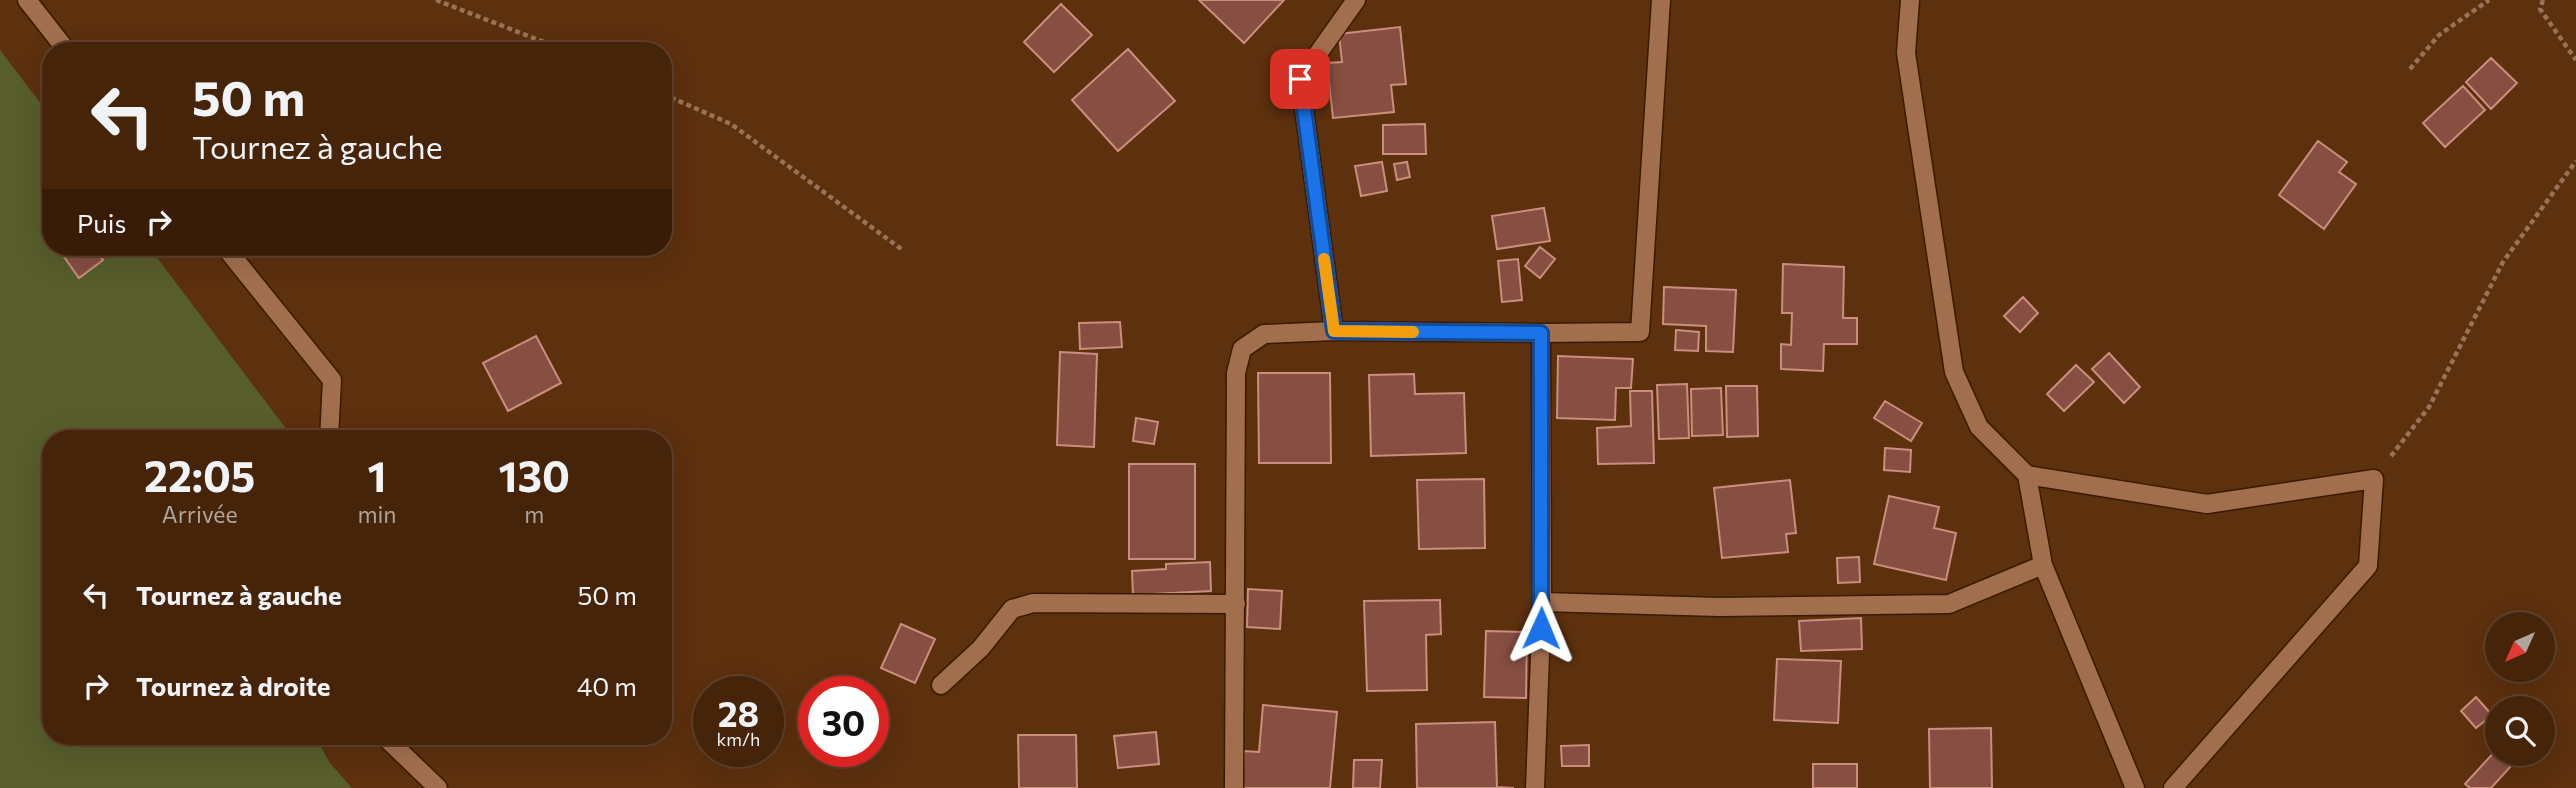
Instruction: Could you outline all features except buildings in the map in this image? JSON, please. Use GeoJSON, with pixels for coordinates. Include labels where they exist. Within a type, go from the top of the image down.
{"type":"FeatureCollection","features":[{"type":"Feature","properties":{"kind":"street"},"geometry":{"type":"LineString","coordinates":[[27,0],[60,42]]}},
{"type":"Feature","properties":{"kind":"street"},"geometry":{"type":"LineString","coordinates":[[1334,331],[1300,79],[1356,0]]}},
{"type":"Feature","properties":{"kind":"street"},"geometry":{"type":"LineString","coordinates":[[1234,788],[1236,373],[1242,349],[1264,334],[1334,331],[1640,332],[1661,0]]}},
{"type":"Feature","properties":{"kind":"street"},"geometry":{"type":"LineString","coordinates":[[1910,0],[1906,52],[1954,372],[1979,427],[2027,475],[2043,565],[2135,788]]}},
{"type":"Feature","properties":{"kind":"street"},"geometry":{"type":"LineString","coordinates":[[232,256],[332,380],[329,430]]}},
{"type":"Feature","properties":{"kind":"street"},"geometry":{"type":"LineString","coordinates":[[1535,788],[1542,602],[1541,333]]}},
{"type":"Feature","properties":{"kind":"street"},"geometry":{"type":"LineString","coordinates":[[2027,475],[2207,504],[2374,480],[2368,566],[2173,788]]}},
{"type":"Feature","properties":{"kind":"street"},"geometry":{"type":"LineString","coordinates":[[1542,602],[1719,607],[1948,604],[2043,565]]}},
{"type":"Feature","properties":{"kind":"street"},"geometry":{"type":"LineString","coordinates":[[942,684],[981,648],[1012,609],[1033,603],[1236,604]]}},
{"type":"Feature","properties":{"kind":"street"},"geometry":{"type":"LineString","coordinates":[[393,745],[438,788]]}},
{"type":"Feature","properties":{"kind":"path"},"geometry":{"type":"LineString","coordinates":[[436,0],[544,42]]}},
{"type":"Feature","properties":{"kind":"path"},"geometry":{"type":"LineString","coordinates":[[2410,69],[2439,35],[2488,0]]}},
{"type":"Feature","properties":{"kind":"path"},"geometry":{"type":"LineString","coordinates":[[2543,0],[2540,9],[2576,60]]}},
{"type":"Feature","properties":{"kind":"path"},"geometry":{"type":"LineString","coordinates":[[672,98],[731,124],[904,251]]}},
{"type":"Feature","properties":{"kind":"path"},"geometry":{"type":"LineString","coordinates":[[2374,480],[2429,407],[2503,262],[2576,162]]}},
{"type":"Feature","properties":{"kind":"green space"},"geometry":{"type":"Polygon","coordinates":[[[0,50],[42,105],[42,256],[156,256],[287,430],[42,430],[42,745],[320,745],[330,763],[352,788],[0,788],[0,50]]]}},
{"type":"Feature","properties":{"kind":"slow traffic"},"geometry":{"type":"LineString","coordinates":[[1324,259],[1334,331],[1413,332]]}},
{"type":"Feature","properties":{"kind":"route"},"geometry":{"type":"LineString","coordinates":[[1300,79],[1334,331],[1541,333],[1541,628]]}}]}
